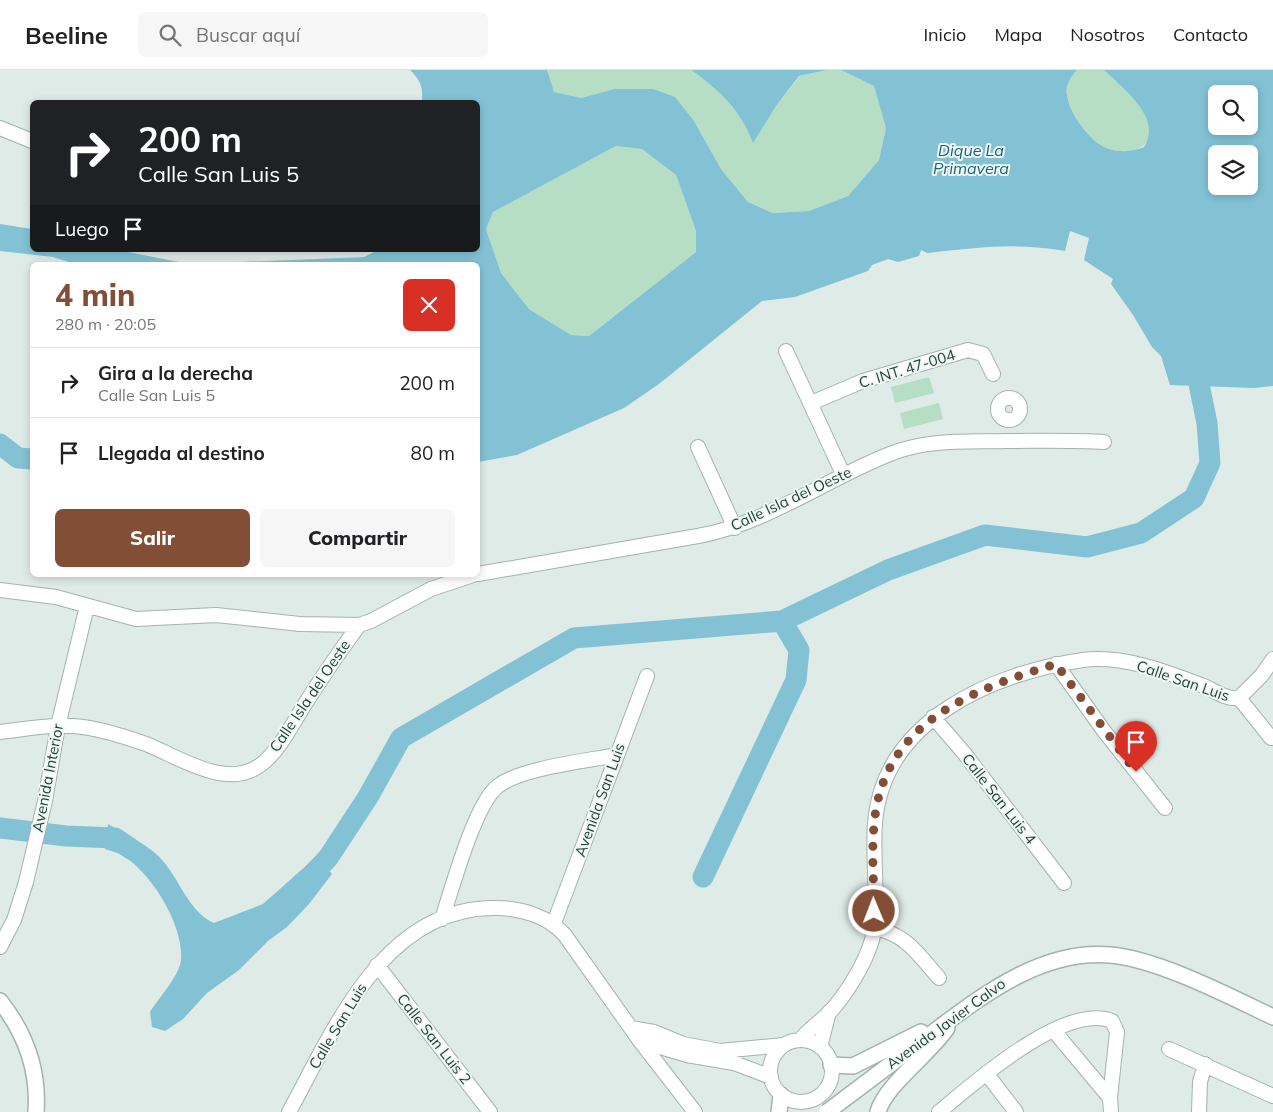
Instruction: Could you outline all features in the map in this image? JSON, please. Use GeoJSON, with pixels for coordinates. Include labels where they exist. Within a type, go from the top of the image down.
{"type":"FeatureCollection","features":[{"type":"Feature","properties":{"kind":"street"},"geometry":{"type":"LineString","coordinates":[[0,128],[30,140]]}},
{"type":"Feature","properties":{"kind":"street","name":"C. INT. 47-004"},"geometry":{"type":"LineString","coordinates":[[811,403],[863,381],[968,350],[983,354],[993,374]]}},
{"type":"Feature","properties":{"kind":"street"},"geometry":{"type":"LineString","coordinates":[[786,351],[844,474]]}},
{"type":"Feature","properties":{"kind":"street"},"geometry":{"type":"LineString","coordinates":[[1009,420],[1010,441]]}},
{"type":"Feature","properties":{"kind":"street","name":"Calle Isla del Oeste"},"geometry":{"type":"LineString","coordinates":[[480,574],[734,528],[844,474],[916,445],[944,442],[1062,440],[1104,442]]}},
{"type":"Feature","properties":{"kind":"street"},"geometry":{"type":"LineString","coordinates":[[698,447],[734,528]]}},
{"type":"Feature","properties":{"kind":"street","name":"Calle Isla del Oeste"},"geometry":{"type":"LineString","coordinates":[[0,590],[56,597],[136,619],[216,615],[319,625],[359,625],[371,621],[431,589],[467,577]]}},
{"type":"Feature","properties":{"kind":"street","name":"Avenida Interior"},"geometry":{"type":"LineString","coordinates":[[0,947],[14,920],[29,865],[45,801],[58,726],[87,606]]}},
{"type":"Feature","properties":{"kind":"street","name":"Calle Isla del Oeste"},"geometry":{"type":"LineString","coordinates":[[0,732],[58,726],[83,726],[144,744],[201,769],[221,773],[247,772],[263,763],[278,746],[359,625]]}},
{"type":"Feature","properties":{"kind":"street","name":"Calle San Luis"},"geometry":{"type":"LineString","coordinates":[[820,1047],[830,1012],[865,956],[875,928],[873,852],[877,804],[894,760],[913,735],[933,717],[964,698],[987,688],[1056,664],[1105,659],[1137,664],[1203,686],[1223,696],[1239,698],[1262,675],[1273,659]]}},
{"type":"Feature","properties":{"kind":"street"},"geometry":{"type":"LineString","coordinates":[[1056,664],[1104,731],[1165,808]]}},
{"type":"Feature","properties":{"kind":"street","name":"Avenida San Luis"},"geometry":{"type":"LineString","coordinates":[[554,923],[647,676]]}},
{"type":"Feature","properties":{"kind":"street"},"geometry":{"type":"LineString","coordinates":[[1239,698],[1271,738]]}},
{"type":"Feature","properties":{"kind":"street","name":"Calle San Luis 4"},"geometry":{"type":"LineString","coordinates":[[933,717],[964,753],[1064,883]]}},
{"type":"Feature","properties":{"kind":"street"},"geometry":{"type":"LineString","coordinates":[[442,919],[480,810],[498,786],[517,776],[616,755]]}},
{"type":"Feature","properties":{"kind":"street","name":"Calle San Luis"},"geometry":{"type":"LineString","coordinates":[[289,1112],[342,1013],[377,965],[399,945],[442,919],[469,910],[510,908],[554,923]]}},
{"type":"Feature","properties":{"kind":"street"},"geometry":{"type":"LineString","coordinates":[[554,923],[576,950],[640,1041],[695,1112]]}},
{"type":"Feature","properties":{"kind":"street"},"geometry":{"type":"LineString","coordinates":[[875,928],[892,932],[901,938],[939,978]]}},
{"type":"Feature","properties":{"kind":"street","name":"Avenida Javier Calvo"},"geometry":{"type":"LineString","coordinates":[[828,1112],[954,1016],[1010,978],[1052,962],[1087,955],[1111,955],[1144,962],[1188,979],[1273,1017]]}},
{"type":"Feature","properties":{"kind":"street","name":"Calle San Luis 2"},"geometry":{"type":"LineString","coordinates":[[377,965],[490,1112]]}},
{"type":"Feature","properties":{"kind":"street"},"geometry":{"type":"LineString","coordinates":[[0,1001],[15,1020],[27,1045],[36,1075],[39,1108]]}},
{"type":"Feature","properties":{"kind":"street","name":"Calle San Luis"},"geometry":{"type":"LineString","coordinates":[[800,1040],[809,1029],[830,1012]]}},
{"type":"Feature","properties":{"kind":"street"},"geometry":{"type":"LineString","coordinates":[[831,1065],[852,1066],[954,1016]]}},
{"type":"Feature","properties":{"kind":"street"},"geometry":{"type":"LineString","coordinates":[[878,1112],[885,1097],[941,1037],[954,1016]]}},
{"type":"Feature","properties":{"kind":"street"},"geometry":{"type":"LineString","coordinates":[[939,1112],[1005,1059],[1054,1031],[1089,1018],[1101,1017],[1112,1021],[1117,1032],[1110,1098],[1111,1112]]}},
{"type":"Feature","properties":{"kind":"street"},"geometry":{"type":"LineString","coordinates":[[631,1028],[654,1032],[681,1048],[734,1064],[770,1078],[782,1095],[792,1101],[805,1102],[816,1098],[829,1084],[831,1065],[827,1055],[814,1043],[800,1040],[784,1045],[729,1051],[681,1048],[640,1041]]}},
{"type":"Feature","properties":{"kind":"street"},"geometry":{"type":"LineString","coordinates":[[1054,1031],[1110,1098]]}},
{"type":"Feature","properties":{"kind":"street"},"geometry":{"type":"LineString","coordinates":[[770,1078],[772,1059],[784,1045]]}},
{"type":"Feature","properties":{"kind":"street"},"geometry":{"type":"LineString","coordinates":[[666,1075],[681,1048]]}},
{"type":"Feature","properties":{"kind":"street"},"geometry":{"type":"LineString","coordinates":[[1169,1049],[1273,1096]]}},
{"type":"Feature","properties":{"kind":"street"},"geometry":{"type":"LineString","coordinates":[[1199,1112],[1200,1082],[1205,1064]]}},
{"type":"Feature","properties":{"kind":"street"},"geometry":{"type":"LineString","coordinates":[[986,1073],[1016,1112]]}},
{"type":"Feature","properties":{"kind":"street"},"geometry":{"type":"LineString","coordinates":[[779,1112],[782,1095]]}},
{"type":"Feature","properties":{"kind":"street"},"geometry":{"type":"LineString","coordinates":[[816,1098],[828,1112]]}},
{"type":"Feature","properties":{"kind":"green space"},"geometry":{"type":"Polygon","coordinates":[[[547,70],[691,70],[713,84],[747,125],[776,106],[800,76],[827,70],[841,70],[874,86],[886,128],[879,160],[848,196],[809,211],[773,213],[748,202],[721,169],[694,121],[614,89],[581,98],[553,92],[547,70]]]}},
{"type":"Feature","properties":{"kind":"green space"},"geometry":{"type":"Polygon","coordinates":[[[1076,70],[1104,70],[1134,98],[1147,118],[1150,129],[1149,138],[1144,145],[1137,149],[1119,151],[1100,145],[1090,136],[1075,115],[1068,101],[1068,85],[1076,70]]]}},
{"type":"Feature","properties":{"kind":"green space"},"geometry":{"type":"Polygon","coordinates":[[[616,146],[642,149],[676,175],[696,231],[696,252],[589,336],[571,335],[529,309],[501,273],[486,229],[493,212],[616,146]]]}},
{"type":"Feature","properties":{"kind":"green space"},"geometry":{"type":"Polygon","coordinates":[[[929,377],[934,393],[895,403],[891,387],[929,377]]]}},
{"type":"Feature","properties":{"kind":"green space"},"geometry":{"type":"Polygon","coordinates":[[[939,403],[943,419],[904,429],[900,413],[939,403]]]}},
{"type":"Feature","properties":{"kind":"water","name":"Dique La Primavera"},"geometry":{"type":"Polygon","coordinates":[[[410,70],[547,70],[554,92],[581,98],[614,89],[653,89],[675,97],[694,121],[721,169],[748,202],[773,213],[809,211],[848,196],[879,160],[886,128],[874,86],[841,70],[1077,70],[1069,81],[1067,88],[1068,101],[1071,108],[1089,135],[1099,144],[1121,151],[1144,147],[1149,136],[1148,125],[1145,114],[1138,104],[1104,70],[1273,70],[1273,386],[1254,388],[1170,385],[1161,356],[1152,347],[1133,315],[1111,284],[1113,279],[1084,260],[1089,238],[1070,231],[1065,251],[1013,246],[927,253],[921,250],[919,256],[898,262],[888,259],[872,265],[868,271],[795,297],[762,301],[659,384],[624,408],[517,455],[480,462],[480,262],[239,262],[364,257],[374,252],[480,252],[480,100],[422,100],[420,85],[410,70]],[[616,146],[493,212],[486,229],[501,273],[529,309],[571,335],[589,336],[696,252],[696,231],[676,175],[642,149],[616,146]]]}},
{"type":"Feature","properties":{"kind":"water"},"geometry":{"type":"Polygon","coordinates":[[[691,70],[827,70],[799,76],[776,106],[753,143],[736,111],[720,93],[691,70]]]}},
{"type":"Feature","properties":{"kind":"water","name":"Dique La Primavera"},"geometry":{"type":"Polygon","coordinates":[[[0,224],[30,229],[30,252],[128,252],[179,262],[69,262],[53,257],[0,251],[0,224]]]}},
{"type":"Feature","properties":{"kind":"water"},"geometry":{"type":"Polygon","coordinates":[[[108,824],[155,853],[170,870],[196,910],[214,923],[263,904],[317,856],[332,874],[309,904],[287,927],[268,941],[239,970],[207,993],[183,1019],[165,1031],[152,1027],[150,1012],[173,980],[180,966],[180,946],[177,931],[163,900],[143,872],[120,854],[105,849],[108,824]]]}},
{"type":"Feature","properties":{"kind":"waterway"},"geometry":{"type":"LineString","coordinates":[[782,621],[888,570],[985,535],[1087,547],[1141,533],[1194,498],[1210,463],[1207,423],[1199,384]]}},
{"type":"Feature","properties":{"kind":"waterway"},"geometry":{"type":"LineString","coordinates":[[0,444],[18,458],[30,459]]}},
{"type":"Feature","properties":{"kind":"waterway"},"geometry":{"type":"LineString","coordinates":[[304,883],[328,858],[368,797],[401,738],[574,638],[782,621],[799,650],[796,680],[703,877]]}},
{"type":"Feature","properties":{"kind":"waterway"},"geometry":{"type":"LineString","coordinates":[[0,828],[66,836],[115,838],[131,849]]}},
{"type":"Feature","properties":{"kind":"route"},"geometry":{"type":"LineString","coordinates":[[874,911],[873,852],[875,822],[877,804],[883,784],[894,760],[913,735],[933,717],[964,698],[995,684],[1056,664],[1078,697],[1136,772]]}}]}
